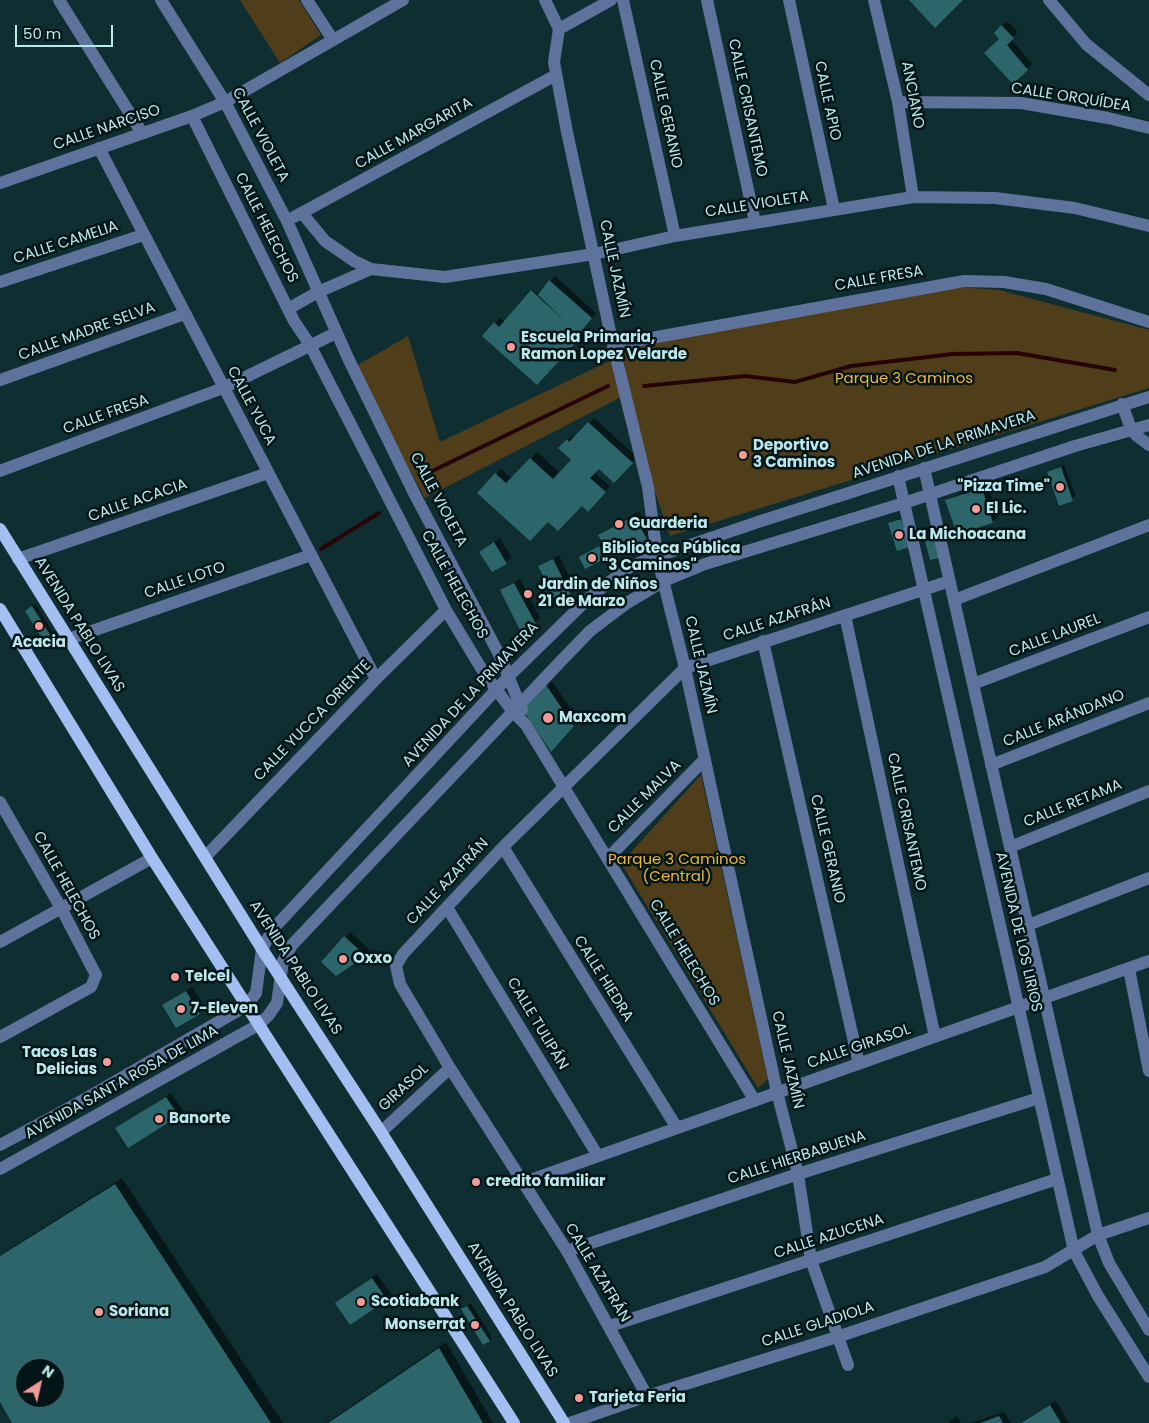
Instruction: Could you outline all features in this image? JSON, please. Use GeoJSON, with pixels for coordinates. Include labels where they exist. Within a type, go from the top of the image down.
{"type":"FeatureCollection","features":[{"type":"Feature","properties":{"kind":"main road","name":"AVENIDA PABLO LIVAS"},"geometry":{"type":"LineString","coordinates":[[0,529],[206,856],[262,949],[381,1132],[564,1423]]}},
{"type":"Feature","properties":{"kind":"main road"},"geometry":{"type":"LineString","coordinates":[[2,617],[258,1025],[514,1423]]}},
{"type":"Feature","properties":{"kind":"street"},"geometry":{"type":"LineString","coordinates":[[59,0],[142,133]]}},
{"type":"Feature","properties":{"kind":"street","name":"CALLE VIOLETA"},"geometry":{"type":"LineString","coordinates":[[161,0],[225,102],[287,221],[336,333],[407,478],[450,557],[509,676],[517,708]]}},
{"type":"Feature","properties":{"kind":"street"},"geometry":{"type":"LineString","coordinates":[[308,0],[333,40]]}},
{"type":"Feature","properties":{"kind":"street","name":"CALLE NARCISO"},"geometry":{"type":"LineString","coordinates":[[0,183],[192,116],[225,102],[403,0]]}},
{"type":"Feature","properties":{"kind":"street"},"geometry":{"type":"LineString","coordinates":[[545,0],[559,29],[611,0]]}},
{"type":"Feature","properties":{"kind":"street","name":"CALLE GERANIO"},"geometry":{"type":"LineString","coordinates":[[623,0],[674,236]]}},
{"type":"Feature","properties":{"kind":"street","name":"CALLE CRISANTEMO"},"geometry":{"type":"LineString","coordinates":[[707,0],[755,222]]}},
{"type":"Feature","properties":{"kind":"street","name":"CALLE APIO"},"geometry":{"type":"LineString","coordinates":[[788,0],[834,209]]}},
{"type":"Feature","properties":{"kind":"street","name":"ANCIANO"},"geometry":{"type":"LineString","coordinates":[[874,0],[898,102],[913,197]]}},
{"type":"Feature","properties":{"kind":"street"},"geometry":{"type":"LineString","coordinates":[[1049,0],[1086,44],[1149,95]]}},
{"type":"Feature","properties":{"kind":"street","name":"CALLE JAZMÍN"},"geometry":{"type":"LineString","coordinates":[[559,29],[554,62],[556,75],[614,345],[648,487],[657,556],[685,668],[777,1092],[798,1174],[811,1260],[848,1365]]}},
{"type":"Feature","properties":{"kind":"street","name":"CALLE MARGARITA"},"geometry":{"type":"LineString","coordinates":[[287,221],[556,75]]}},
{"type":"Feature","properties":{"kind":"street","name":"CALLE ORQUÍDEA"},"geometry":{"type":"LineString","coordinates":[[898,102],[1021,103],[1108,118],[1149,128]]}},
{"type":"Feature","properties":{"kind":"street","name":"CALLE HELECHOS"},"geometry":{"type":"LineString","coordinates":[[192,116],[288,309],[310,344],[446,610],[497,690],[517,708],[562,787],[608,858],[755,1101]]}},
{"type":"Feature","properties":{"kind":"street","name":"CALLE YUCA"},"geometry":{"type":"LineString","coordinates":[[99,148],[142,235],[376,679]]}},
{"type":"Feature","properties":{"kind":"street","name":"CALLE VIOLETA"},"geometry":{"type":"LineString","coordinates":[[302,213],[325,241],[354,261],[371,269],[445,277],[594,254],[674,236],[913,197],[996,198],[1075,208],[1149,226]]}},
{"type":"Feature","properties":{"kind":"street","name":"CALLE CAMELIA"},"geometry":{"type":"LineString","coordinates":[[0,282],[142,235]]}},
{"type":"Feature","properties":{"kind":"street","name":"CALLE VIOLETA"},"geometry":{"type":"LineString","coordinates":[[288,309],[318,292],[371,269]]}},
{"type":"Feature","properties":{"kind":"street","name":"CALLE FRESA"},"geometry":{"type":"LineString","coordinates":[[614,345],[964,281],[1004,282],[1046,289],[1149,322]]}},
{"type":"Feature","properties":{"kind":"street","name":"CALLE MADRE SELVA"},"geometry":{"type":"LineString","coordinates":[[0,380],[184,314]]}},
{"type":"Feature","properties":{"kind":"street","name":"CALLE FRESA"},"geometry":{"type":"LineString","coordinates":[[0,471],[223,388],[336,333]]}},
{"type":"Feature","properties":{"kind":"street","name":"AVENIDA DE LA PRIMAVERA"},"geometry":{"type":"LineString","coordinates":[[262,949],[279,922],[509,676],[591,596],[628,568],[657,556],[898,476],[1149,397]]}},
{"type":"Feature","properties":{"kind":"street"},"geometry":{"type":"LineString","coordinates":[[1122,404],[1131,429],[1149,445]]}},
{"type":"Feature","properties":{"kind":"street"},"geometry":{"type":"LineString","coordinates":[[258,1025],[268,1016],[276,1003],[280,974],[286,953],[292,945],[590,632],[620,608],[664,581],[732,555],[904,503],[1131,429],[1149,425]]}},
{"type":"Feature","properties":{"kind":"street","name":"AVENIDA DE LOS LIRIOS"},"geometry":{"type":"LineString","coordinates":[[924,468],[1098,1235],[1109,1263],[1149,1330]]}},
{"type":"Feature","properties":{"kind":"street","name":"CALLE ACACIA"},"geometry":{"type":"LineString","coordinates":[[18,559],[268,473]]}},
{"type":"Feature","properties":{"kind":"street","name":"AVENIDA DE LOS LIRIOS"},"geometry":{"type":"LineString","coordinates":[[898,476],[1074,1251],[1098,1296],[1149,1377]]}},
{"type":"Feature","properties":{"kind":"street"},"geometry":{"type":"LineString","coordinates":[[954,600],[1149,525]]}},
{"type":"Feature","properties":{"kind":"street","name":"CALLE LOTO"},"geometry":{"type":"LineString","coordinates":[[69,639],[311,555]]}},
{"type":"Feature","properties":{"kind":"street","name":"CALLE AZAFRÁN"},"geometry":{"type":"LineString","coordinates":[[647,1396],[610,1326],[567,1252],[450,1068],[400,984],[396,966],[403,954],[448,909],[503,847],[685,668],[924,587],[950,580]]}},
{"type":"Feature","properties":{"kind":"street","name":"CALLE YUCCA ORIENTE"},"geometry":{"type":"LineString","coordinates":[[206,856],[376,679],[446,610]]}},
{"type":"Feature","properties":{"kind":"street","name":"CALLE CRISANTEMO"},"geometry":{"type":"LineString","coordinates":[[845,615],[935,1037]]}},
{"type":"Feature","properties":{"kind":"street","name":"CALLE LAUREL"},"geometry":{"type":"LineString","coordinates":[[973,684],[1149,617]]}},
{"type":"Feature","properties":{"kind":"street","name":"CALLE GERANIO"},"geometry":{"type":"LineString","coordinates":[[763,641],[859,1064]]}},
{"type":"Feature","properties":{"kind":"street","name":"CALLE ARÁNDANO"},"geometry":{"type":"LineString","coordinates":[[991,765],[1149,703]]}},
{"type":"Feature","properties":{"kind":"street","name":"CALLE MALVA"},"geometry":{"type":"LineString","coordinates":[[608,858],[705,759]]}},
{"type":"Feature","properties":{"kind":"street","name":"CALLE RETAMA"},"geometry":{"type":"LineString","coordinates":[[1010,847],[1149,791]]}},
{"type":"Feature","properties":{"kind":"street","name":"CALLE HELECHOS"},"geometry":{"type":"LineString","coordinates":[[0,802],[95,971],[95,980],[91,987],[0,1037]]}},
{"type":"Feature","properties":{"kind":"street","name":"CALLE HIEDRA"},"geometry":{"type":"LineString","coordinates":[[503,847],[677,1128]]}},
{"type":"Feature","properties":{"kind":"street"},"geometry":{"type":"LineString","coordinates":[[0,942],[152,858]]}},
{"type":"Feature","properties":{"kind":"street"},"geometry":{"type":"LineString","coordinates":[[1028,925],[1149,878]]}},
{"type":"Feature","properties":{"kind":"street","name":"CALLE TULIPÁN"},"geometry":{"type":"LineString","coordinates":[[448,909],[598,1156]]}},
{"type":"Feature","properties":{"kind":"street"},"geometry":{"type":"LineString","coordinates":[[246,1006],[256,993],[262,949]]}},
{"type":"Feature","properties":{"kind":"street","name":"CALLE GIRASOL"},"geometry":{"type":"LineString","coordinates":[[522,1182],[1149,962]]}},
{"type":"Feature","properties":{"kind":"street"},"geometry":{"type":"LineString","coordinates":[[1129,969],[1149,1071]]}},
{"type":"Feature","properties":{"kind":"street","name":"AVENIDA SANTA ROSA DE LIMA"},"geometry":{"type":"LineString","coordinates":[[2,1140],[78,1103],[246,1006]]}},
{"type":"Feature","properties":{"kind":"street","name":"AVENIDA SANTA ROSA DE LIMA"},"geometry":{"type":"LineString","coordinates":[[0,1169],[258,1025]]}},
{"type":"Feature","properties":{"kind":"street","name":"GIRASOL"},"geometry":{"type":"LineString","coordinates":[[381,1132],[450,1068]]}},
{"type":"Feature","properties":{"kind":"street","name":"CALLE HIERBABUENA"},"geometry":{"type":"LineString","coordinates":[[567,1252],[798,1174],[1039,1098]]}},
{"type":"Feature","properties":{"kind":"street","name":"CALLE AZUCENA"},"geometry":{"type":"LineString","coordinates":[[610,1326],[1058,1179]]}},
{"type":"Feature","properties":{"kind":"street","name":"CALLE GLADIOLA"},"geometry":{"type":"LineString","coordinates":[[570,1423],[647,1396],[837,1337],[1045,1267],[1098,1235],[1149,1218]]}},
{"type":"Feature","properties":{"kind":"green space"},"geometry":{"type":"Polygon","coordinates":[[[240,0],[299,0],[321,35],[280,63],[240,0]]]}},
{"type":"Feature","properties":{"kind":"green space","name":"Parque 3 Caminos"},"geometry":{"type":"Polygon","coordinates":[[[957,287],[999,290],[1149,330],[1149,388],[670,536],[655,492],[629,393],[425,498],[354,367],[408,336],[440,442],[616,358],[628,389],[622,348],[957,287]]]}},
{"type":"Feature","properties":{"kind":"green space","name":"Parque 3 Caminos (Central)"},"geometry":{"type":"Polygon","coordinates":[[[701,775],[768,1079],[758,1088],[621,863],[701,775]]]}},
{"type":"Feature","properties":{"kind":"building"},"geometry":{"type":"Polygon","coordinates":[[[909,0],[963,0],[935,28],[909,0]]]}},
{"type":"Feature","properties":{"kind":"building"},"geometry":{"type":"Polygon","coordinates":[[[1001,25],[1014,38],[1007,45],[1028,70],[1013,84],[984,53],[999,39],[994,33],[1001,25]]]}},
{"type":"Feature","properties":{"kind":"building"},"geometry":{"type":"Polygon","coordinates":[[[549,280],[592,318],[579,334],[582,336],[537,385],[482,336],[494,322],[499,327],[531,290],[567,323],[538,295],[549,280]]]}},
{"type":"Feature","properties":{"kind":"building"},"geometry":{"type":"Polygon","coordinates":[[[588,422],[633,463],[614,483],[599,469],[590,478],[606,492],[588,512],[582,506],[558,531],[548,522],[530,541],[477,493],[495,473],[506,483],[530,458],[553,479],[571,460],[558,448],[567,439],[569,442],[588,422]]]}},
{"type":"Feature","properties":{"kind":"building","name":"\"Pizza Time\""},"geometry":{"type":"Polygon","coordinates":[[[1061,467],[1073,501],[1059,506],[1047,472],[1061,467]]]}},
{"type":"Feature","properties":{"kind":"building","name":"El Lic."},"geometry":{"type":"Polygon","coordinates":[[[982,488],[993,523],[957,534],[945,500],[982,488]]]}},
{"type":"Feature","properties":{"kind":"building"},"geometry":{"type":"Polygon","coordinates":[[[634,516],[648,541],[631,550],[626,540],[607,550],[598,535],[634,516]]]}},
{"type":"Feature","properties":{"kind":"building","name":"La Michoacana"},"geometry":{"type":"Polygon","coordinates":[[[901,519],[910,547],[897,551],[888,523],[901,519]]]}},
{"type":"Feature","properties":{"kind":"building"},"geometry":{"type":"Polygon","coordinates":[[[935,538],[940,558],[930,560],[925,541],[935,538]]]}},
{"type":"Feature","properties":{"kind":"building"},"geometry":{"type":"Polygon","coordinates":[[[494,542],[507,564],[492,572],[479,552],[494,542]]]}},
{"type":"Feature","properties":{"kind":"building","name":"Biblioteca Pública \"3 Caminos\""},"geometry":{"type":"Polygon","coordinates":[[[599,546],[606,558],[585,569],[579,557],[599,546]]]}},
{"type":"Feature","properties":{"kind":"building"},"geometry":{"type":"Polygon","coordinates":[[[553,559],[571,595],[556,602],[538,566],[553,559]]]}},
{"type":"Feature","properties":{"kind":"building"},"geometry":{"type":"Polygon","coordinates":[[[514,583],[536,624],[521,632],[500,590],[514,583]]]}},
{"type":"Feature","properties":{"kind":"building","name":"Acacia"},"geometry":{"type":"Polygon","coordinates":[[[32,606],[54,641],[46,645],[25,611],[32,606]]]}},
{"type":"Feature","properties":{"kind":"building","name":"Maxcom"},"geometry":{"type":"Polygon","coordinates":[[[546,685],[574,726],[551,752],[523,710],[546,685]]]}},
{"type":"Feature","properties":{"kind":"building","name":"Oxxo"},"geometry":{"type":"Polygon","coordinates":[[[344,936],[366,956],[336,976],[321,962],[344,936]]]}},
{"type":"Feature","properties":{"kind":"building","name":"7-Eleven"},"geometry":{"type":"Polygon","coordinates":[[[186,991],[200,1014],[176,1028],[162,1005],[186,991]]]}},
{"type":"Feature","properties":{"kind":"building"},"geometry":{"type":"Polygon","coordinates":[[[166,1097],[179,1116],[128,1148],[115,1128],[166,1097]]]}},
{"type":"Feature","properties":{"kind":"building","name":"Soriana"},"geometry":{"type":"Polygon","coordinates":[[[115,1184],[271,1423],[12,1423],[0,1402],[0,1256],[115,1184]]]}},
{"type":"Feature","properties":{"kind":"building","name":"Scotiabank"},"geometry":{"type":"Polygon","coordinates":[[[372,1278],[387,1300],[350,1325],[335,1303],[372,1278]]]}},
{"type":"Feature","properties":{"kind":"building","name":"Monserrat"},"geometry":{"type":"Polygon","coordinates":[[[467,1306],[490,1341],[483,1345],[461,1309],[467,1306]]]}},
{"type":"Feature","properties":{"kind":"building"},"geometry":{"type":"Polygon","coordinates":[[[439,1348],[483,1423],[328,1423],[439,1348]]]}},
{"type":"Feature","properties":{"kind":"building"},"geometry":{"type":"Polygon","coordinates":[[[1050,1405],[1061,1423],[1021,1423],[1050,1405]]]}},
{"type":"Feature","properties":{"kind":"building"},"geometry":{"type":"Polygon","coordinates":[[[999,1416],[1003,1423],[980,1423],[999,1416]]]}},
{"type":"Feature","properties":{"kind":"waterway"},"geometry":{"type":"LineString","coordinates":[[644,386],[745,376],[795,382],[851,366],[953,354],[1017,353],[1115,370]]}},
{"type":"Feature","properties":{"kind":"waterway"},"geometry":{"type":"LineString","coordinates":[[426,474],[608,386]]}},
{"type":"Feature","properties":{"kind":"waterway"},"geometry":{"type":"LineString","coordinates":[[321,549],[379,513]]}},
{"type":"Feature","properties":{"kind":"place","name":"Escuela Primaria, Ramon Lopez Velarde"},"geometry":{"type":"Point","coordinates":[511,347]}},
{"type":"Feature","properties":{"kind":"place","name":"Deportivo 3 Caminos"},"geometry":{"type":"Point","coordinates":[743,455]}},
{"type":"Feature","properties":{"kind":"place","name":"\"Pizza Time\""},"geometry":{"type":"Point","coordinates":[1060,487]}},
{"type":"Feature","properties":{"kind":"place","name":"El Lic."},"geometry":{"type":"Point","coordinates":[976,509]}},
{"type":"Feature","properties":{"kind":"place","name":"Guarderia"},"geometry":{"type":"Point","coordinates":[619,524]}},
{"type":"Feature","properties":{"kind":"place","name":"La Michoacana"},"geometry":{"type":"Point","coordinates":[899,535]}},
{"type":"Feature","properties":{"kind":"place","name":"Biblioteca Pública \"3 Caminos\""},"geometry":{"type":"Point","coordinates":[592,558]}},
{"type":"Feature","properties":{"kind":"place","name":"Jardin de Niños 21 de Marzo"},"geometry":{"type":"Point","coordinates":[528,594]}},
{"type":"Feature","properties":{"kind":"place","name":"Acacia"},"geometry":{"type":"Point","coordinates":[39,626]}},
{"type":"Feature","properties":{"kind":"place","name":"Maxcom"},"geometry":{"type":"Point","coordinates":[548,718]}},
{"type":"Feature","properties":{"kind":"place","name":"Oxxo"},"geometry":{"type":"Point","coordinates":[343,959]}},
{"type":"Feature","properties":{"kind":"place","name":"Telcel"},"geometry":{"type":"Point","coordinates":[175,977]}},
{"type":"Feature","properties":{"kind":"place","name":"7-Eleven"},"geometry":{"type":"Point","coordinates":[181,1009]}},
{"type":"Feature","properties":{"kind":"place","name":"Tacos Las Delicias"},"geometry":{"type":"Point","coordinates":[107,1062]}},
{"type":"Feature","properties":{"kind":"place","name":"Banorte"},"geometry":{"type":"Point","coordinates":[159,1119]}},
{"type":"Feature","properties":{"kind":"place","name":"credito familiar"},"geometry":{"type":"Point","coordinates":[476,1182]}},
{"type":"Feature","properties":{"kind":"place","name":"Scotiabank"},"geometry":{"type":"Point","coordinates":[361,1302]}},
{"type":"Feature","properties":{"kind":"place","name":"Soriana"},"geometry":{"type":"Point","coordinates":[99,1312]}},
{"type":"Feature","properties":{"kind":"place","name":"Monserrat"},"geometry":{"type":"Point","coordinates":[475,1325]}},
{"type":"Feature","properties":{"kind":"place","name":"Tarjeta Feria"},"geometry":{"type":"Point","coordinates":[579,1398]}}]}
